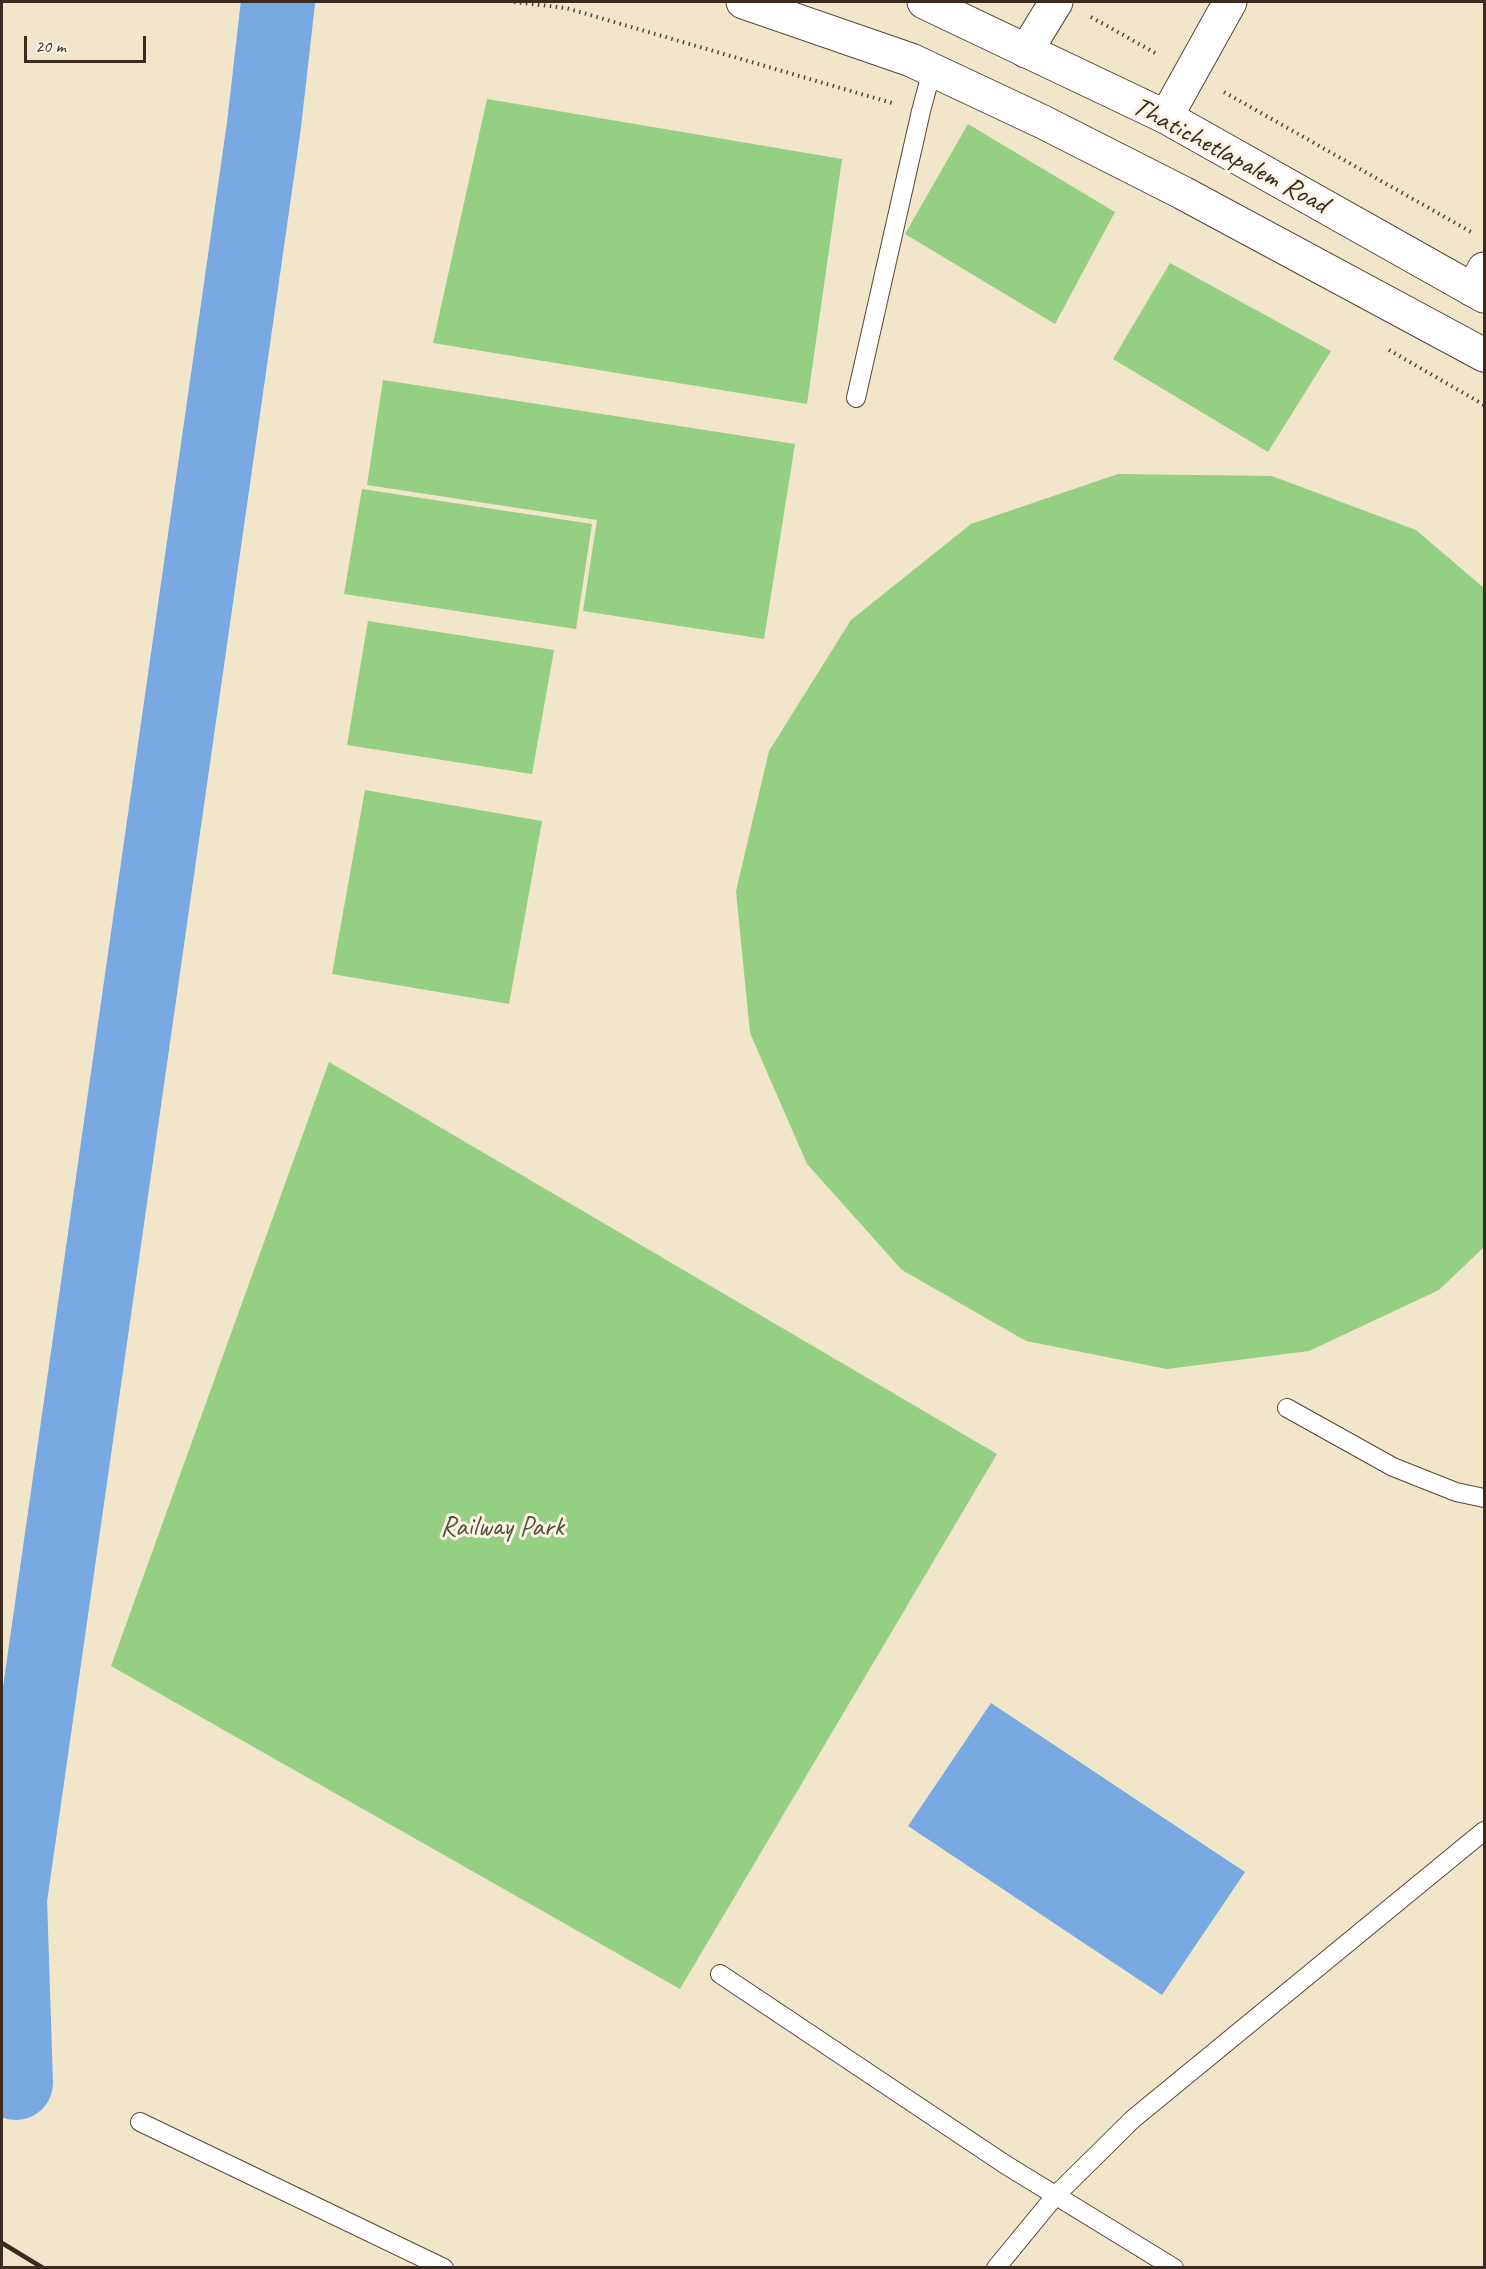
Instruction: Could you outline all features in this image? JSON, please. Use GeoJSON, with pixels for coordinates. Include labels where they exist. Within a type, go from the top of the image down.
{"type":"FeatureCollection","features":[{"type":"Feature","properties":{"kind":"main road"},"geometry":{"type":"LineString","coordinates":[[742,2],[911,60],[1043,122],[1183,193],[1485,355]]}},
{"type":"Feature","properties":{"kind":"main road","name":"Thatichetlapalem Road"},"geometry":{"type":"LineString","coordinates":[[924,2],[1166,117],[1481,285]]}},
{"type":"Feature","properties":{"kind":"main road"},"geometry":{"type":"LineString","coordinates":[[1166,117],[1230,2]]}},
{"type":"Feature","properties":{"kind":"main road"},"geometry":{"type":"LineString","coordinates":[[1026,51],[1070,7]]}},
{"type":"Feature","properties":{"kind":"lane"},"geometry":{"type":"LineString","coordinates":[[856,398],[932,70]]}},
{"type":"Feature","properties":{"kind":"lane"},"geometry":{"type":"LineString","coordinates":[[1287,1408],[1393,1467],[1456,1492],[1485,1498]]}},
{"type":"Feature","properties":{"kind":"lane"},"geometry":{"type":"LineString","coordinates":[[996,2268],[1056,2195],[1133,2119],[1485,1831]]}},
{"type":"Feature","properties":{"kind":"lane"},"geometry":{"type":"LineString","coordinates":[[720,1974],[1006,2165],[1174,2268]]}},
{"type":"Feature","properties":{"kind":"lane"},"geometry":{"type":"LineString","coordinates":[[140,2122],[444,2268]]}},
{"type":"Feature","properties":{"kind":"path"},"geometry":{"type":"LineString","coordinates":[[514,2],[566,8],[921,111]]}},
{"type":"Feature","properties":{"kind":"path"},"geometry":{"type":"LineString","coordinates":[[1070,7],[1474,233]]}},
{"type":"Feature","properties":{"kind":"path"},"geometry":{"type":"LineString","coordinates":[[1381,346],[1485,405]]}},
{"type":"Feature","properties":{"kind":"green space"},"geometry":{"type":"Polygon","coordinates":[[[487,99],[842,159],[807,404],[433,343],[487,99]]]}},
{"type":"Feature","properties":{"kind":"green space"},"geometry":{"type":"Polygon","coordinates":[[[968,124],[1115,212],[1055,324],[905,234],[968,124]]]}},
{"type":"Feature","properties":{"kind":"green space"},"geometry":{"type":"Polygon","coordinates":[[[1170,263],[1331,351],[1268,452],[1113,359],[1170,263]]]}},
{"type":"Feature","properties":{"kind":"green space"},"geometry":{"type":"Polygon","coordinates":[[[383,380],[795,444],[764,639],[583,611],[597,520],[367,485],[383,380]]]}},
{"type":"Feature","properties":{"kind":"green space"},"geometry":{"type":"Polygon","coordinates":[[[1118,474],[1272,476],[1416,530],[1484,588],[1484,1247],[1439,1290],[1309,1351],[1167,1369],[1026,1341],[902,1270],[807,1164],[750,1033],[736,891],[769,751],[851,620],[971,524],[1118,474]]]}},
{"type":"Feature","properties":{"kind":"green space"},"geometry":{"type":"Polygon","coordinates":[[[362,489],[592,524],[576,629],[344,594],[362,489]]]}},
{"type":"Feature","properties":{"kind":"green space"},"geometry":{"type":"Polygon","coordinates":[[[368,621],[554,650],[532,774],[347,745],[368,621]]]}},
{"type":"Feature","properties":{"kind":"green space"},"geometry":{"type":"Polygon","coordinates":[[[365,790],[542,821],[509,1004],[332,974],[365,790]]]}},
{"type":"Feature","properties":{"kind":"green space","name":"Railway Park"},"geometry":{"type":"Polygon","coordinates":[[[329,1062],[997,1454],[680,1989],[111,1666],[329,1062]]]}},
{"type":"Feature","properties":{"kind":"water"},"geometry":{"type":"Polygon","coordinates":[[[991,1703],[1245,1872],[1162,1995],[908,1826],[991,1703]]]}},
{"type":"Feature","properties":{"kind":"waterway"},"geometry":{"type":"LineString","coordinates":[[16,2083],[10,1899],[264,125],[278,2]]}},
{"type":"Feature","properties":{"kind":"railway"},"geometry":{"type":"LineString","coordinates":[[2,2243],[43,2268]]}}]}
